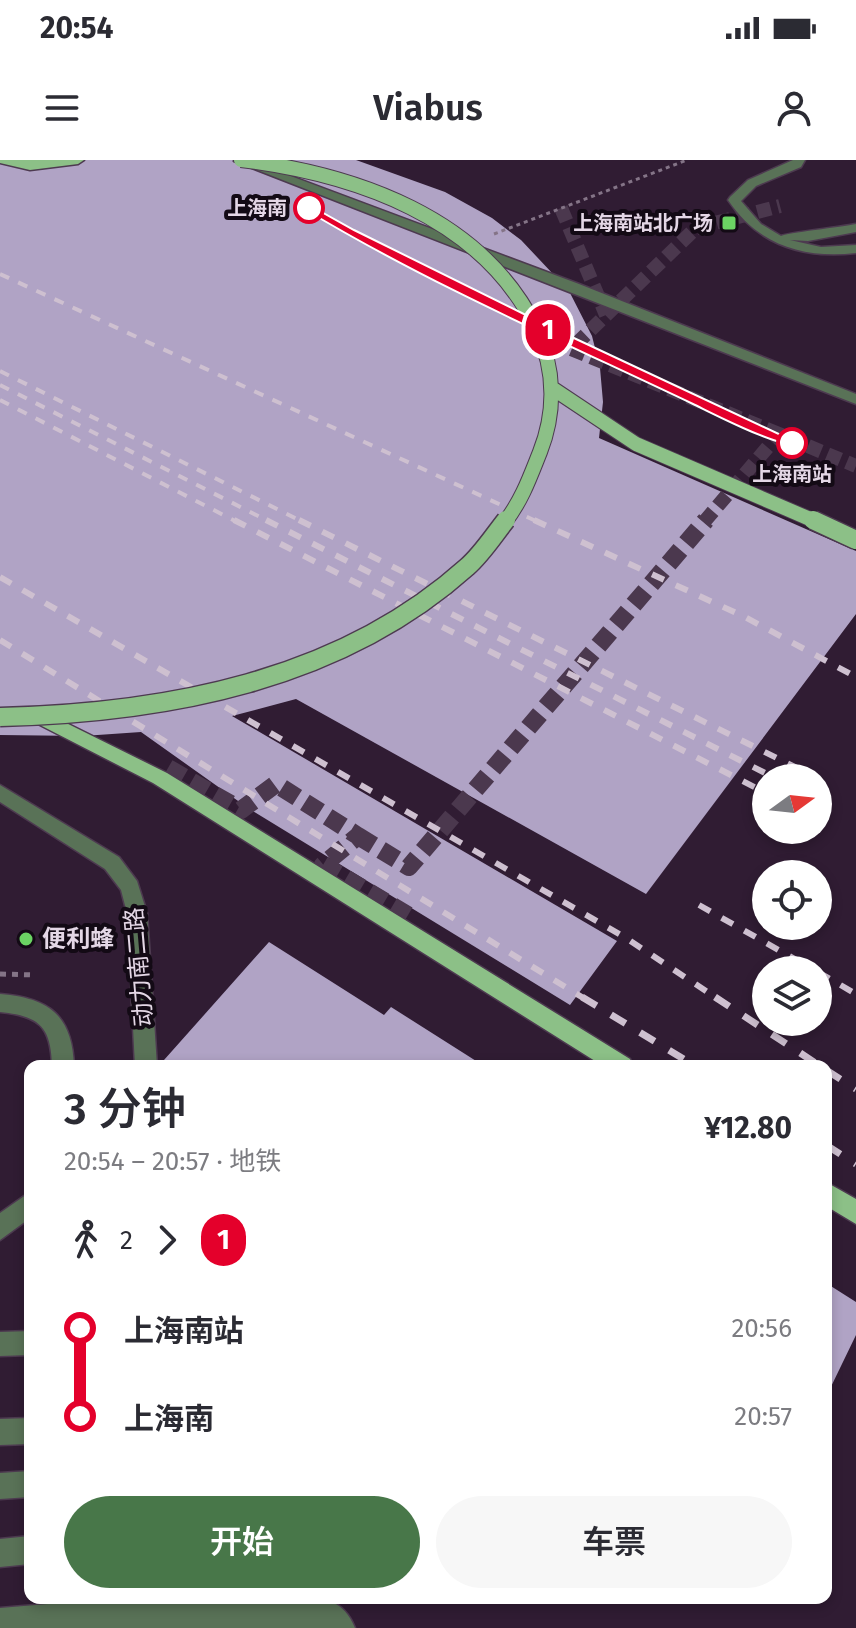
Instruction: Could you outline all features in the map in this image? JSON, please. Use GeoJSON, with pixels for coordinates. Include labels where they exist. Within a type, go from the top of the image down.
{"type":"FeatureCollection","features":[{"type":"Feature","properties":{"kind":"main road"},"geometry":{"type":"LineString","coordinates":[[3,160],[30,166],[78,160]]}},
{"type":"Feature","properties":{"kind":"main road"},"geometry":{"type":"LineString","coordinates":[[0,717],[44,719],[165,705],[226,693],[303,667],[350,646],[396,620],[459,574],[506,522],[531,481],[551,421],[552,388],[546,350],[517,292],[471,245],[443,225],[401,203],[313,171],[238,160]]}},
{"type":"Feature","properties":{"kind":"main road"},"geometry":{"type":"LineString","coordinates":[[552,388],[636,444],[856,530]]}},
{"type":"Feature","properties":{"kind":"main road"},"geometry":{"type":"LineString","coordinates":[[755,493],[856,540]]}},
{"type":"Feature","properties":{"kind":"main road"},"geometry":{"type":"LineString","coordinates":[[44,719],[160,778],[612,1060]]}},
{"type":"Feature","properties":{"kind":"main road"},"geometry":{"type":"LineString","coordinates":[[832,1197],[856,1212]]}},
{"type":"Feature","properties":{"kind":"lane"},"geometry":{"type":"LineString","coordinates":[[238,160],[574,287],[856,399]]}},
{"type":"Feature","properties":{"kind":"lane"},"geometry":{"type":"LineString","coordinates":[[799,160],[797,164],[752,183],[734,200],[744,219],[767,235],[804,250],[856,249]]}},
{"type":"Feature","properties":{"kind":"lane"},"geometry":{"type":"LineString","coordinates":[[767,235],[808,237],[856,228]]}},
{"type":"Feature","properties":{"kind":"lane","name":"动力南二路"},"geometry":{"type":"LineString","coordinates":[[0,792],[112,863],[130,887],[137,913],[146,1060]]}},
{"type":"Feature","properties":{"kind":"lane"},"geometry":{"type":"LineString","coordinates":[[0,1003],[28,1004],[51,1020],[64,1049],[63,1060]]}},
{"type":"Feature","properties":{"kind":"lane"},"geometry":{"type":"LineString","coordinates":[[0,1228],[24,1208]]}},
{"type":"Feature","properties":{"kind":"lane"},"geometry":{"type":"LineString","coordinates":[[0,1344],[24,1343]]}},
{"type":"Feature","properties":{"kind":"lane"},"geometry":{"type":"LineString","coordinates":[[0,1432],[24,1431]]}},
{"type":"Feature","properties":{"kind":"lane"},"geometry":{"type":"LineString","coordinates":[[0,1486],[24,1484]]}},
{"type":"Feature","properties":{"kind":"lane"},"geometry":{"type":"LineString","coordinates":[[0,1553],[24,1551]]}},
{"type":"Feature","properties":{"kind":"lane"},"geometry":{"type":"LineString","coordinates":[[0,1622],[107,1613],[324,1614]]}},
{"type":"Feature","properties":{"kind":"path"},"geometry":{"type":"LineString","coordinates":[[471,245],[506,228],[687,160]]}},
{"type":"Feature","properties":{"kind":"path"},"geometry":{"type":"LineString","coordinates":[[0,974],[35,975]]}},
{"type":"Feature","properties":{"kind":"building"},"geometry":{"type":"Polygon","coordinates":[[[0,160],[356,160],[445,192],[492,218],[521,240],[569,291],[592,336],[600,368],[603,402],[599,438],[856,551],[856,614],[646,894],[296,699],[232,716],[617,941],[570,1005],[248,808],[141,732],[83,736],[0,735],[0,160]]]}},
{"type":"Feature","properties":{"kind":"building"},"geometry":{"type":"Polygon","coordinates":[[[269,942],[384,1015],[391,1007],[475,1060],[164,1060],[269,942]]]}},
{"type":"Feature","properties":{"kind":"building"},"geometry":{"type":"Polygon","coordinates":[[[832,1287],[856,1302],[856,1335],[832,1385],[832,1287]]]}},
{"type":"Feature","properties":{"kind":"tunnel"},"geometry":{"type":"LineString","coordinates":[[779,434],[571,349],[696,228],[780,206]]}},
{"type":"Feature","properties":{"kind":"tunnel"},"geometry":{"type":"LineString","coordinates":[[561,208],[606,315]]}},
{"type":"Feature","properties":{"kind":"tunnel"},"geometry":{"type":"LineString","coordinates":[[704,522],[779,434]]}},
{"type":"Feature","properties":{"kind":"tunnel"},"geometry":{"type":"LineString","coordinates":[[779,434],[856,466]]}},
{"type":"Feature","properties":{"kind":"tunnel"},"geometry":{"type":"LineString","coordinates":[[358,836],[409,867],[706,520]]}},
{"type":"Feature","properties":{"kind":"tunnel"},"geometry":{"type":"LineString","coordinates":[[168,768],[241,810],[276,784],[358,836]]}},
{"type":"Feature","properties":{"kind":"tunnel"},"geometry":{"type":"LineString","coordinates":[[358,836],[323,865],[411,917]]}},
{"type":"Feature","properties":{"kind":"railway"},"geometry":{"type":"LineString","coordinates":[[0,274],[538,522]]}},
{"type":"Feature","properties":{"kind":"railway"},"geometry":{"type":"LineString","coordinates":[[0,371],[303,522]]}},
{"type":"Feature","properties":{"kind":"railway"},"geometry":{"type":"LineString","coordinates":[[0,385],[270,522]]}},
{"type":"Feature","properties":{"kind":"railway"},"geometry":{"type":"LineString","coordinates":[[0,400],[237,522]]}},
{"type":"Feature","properties":{"kind":"railway"},"geometry":{"type":"LineString","coordinates":[[234,520],[752,786]]}},
{"type":"Feature","properties":{"kind":"railway"},"geometry":{"type":"LineString","coordinates":[[266,520],[752,766]]}},
{"type":"Feature","properties":{"kind":"railway"},"geometry":{"type":"LineString","coordinates":[[299,520],[789,764]]}},
{"type":"Feature","properties":{"kind":"railway"},"geometry":{"type":"LineString","coordinates":[[534,520],[745,617],[856,677]]}},
{"type":"Feature","properties":{"kind":"railway"},"geometry":{"type":"LineString","coordinates":[[0,577],[626,938],[718,999]]}},
{"type":"Feature","properties":{"kind":"railway"},"geometry":{"type":"LineString","coordinates":[[0,640],[585,999]]}},
{"type":"Feature","properties":{"kind":"railway"},"geometry":{"type":"LineString","coordinates":[[699,905],[789,956]]}},
{"type":"Feature","properties":{"kind":"railway"},"geometry":{"type":"LineString","coordinates":[[832,980],[856,994]]}},
{"type":"Feature","properties":{"kind":"railway"},"geometry":{"type":"LineString","coordinates":[[582,997],[685,1060]]}},
{"type":"Feature","properties":{"kind":"railway"},"geometry":{"type":"LineString","coordinates":[[715,997],[811,1060]]}},
{"type":"Feature","properties":{"kind":"railway"},"geometry":{"type":"LineString","coordinates":[[832,1074],[856,1089]]}},
{"type":"Feature","properties":{"kind":"railway"},"geometry":{"type":"LineString","coordinates":[[832,1149],[856,1164]]}},
{"type":"Feature","properties":{"kind":"metro line","name":"1"},"geometry":{"type":"LineString","coordinates":[[309,208],[350,232],[540,327],[736,420],[792,443]]}},
{"type":"Feature","properties":{"kind":"place","name":"上海南"},"geometry":{"type":"Point","coordinates":[309,208]}},
{"type":"Feature","properties":{"kind":"place","name":"上海南站北广场"},"geometry":{"type":"Point","coordinates":[729,223]}},
{"type":"Feature","properties":{"kind":"place","name":"上海南站"},"geometry":{"type":"Point","coordinates":[792,443]}},
{"type":"Feature","properties":{"kind":"place","name":"便利蜂"},"geometry":{"type":"Point","coordinates":[26,939]}}]}
